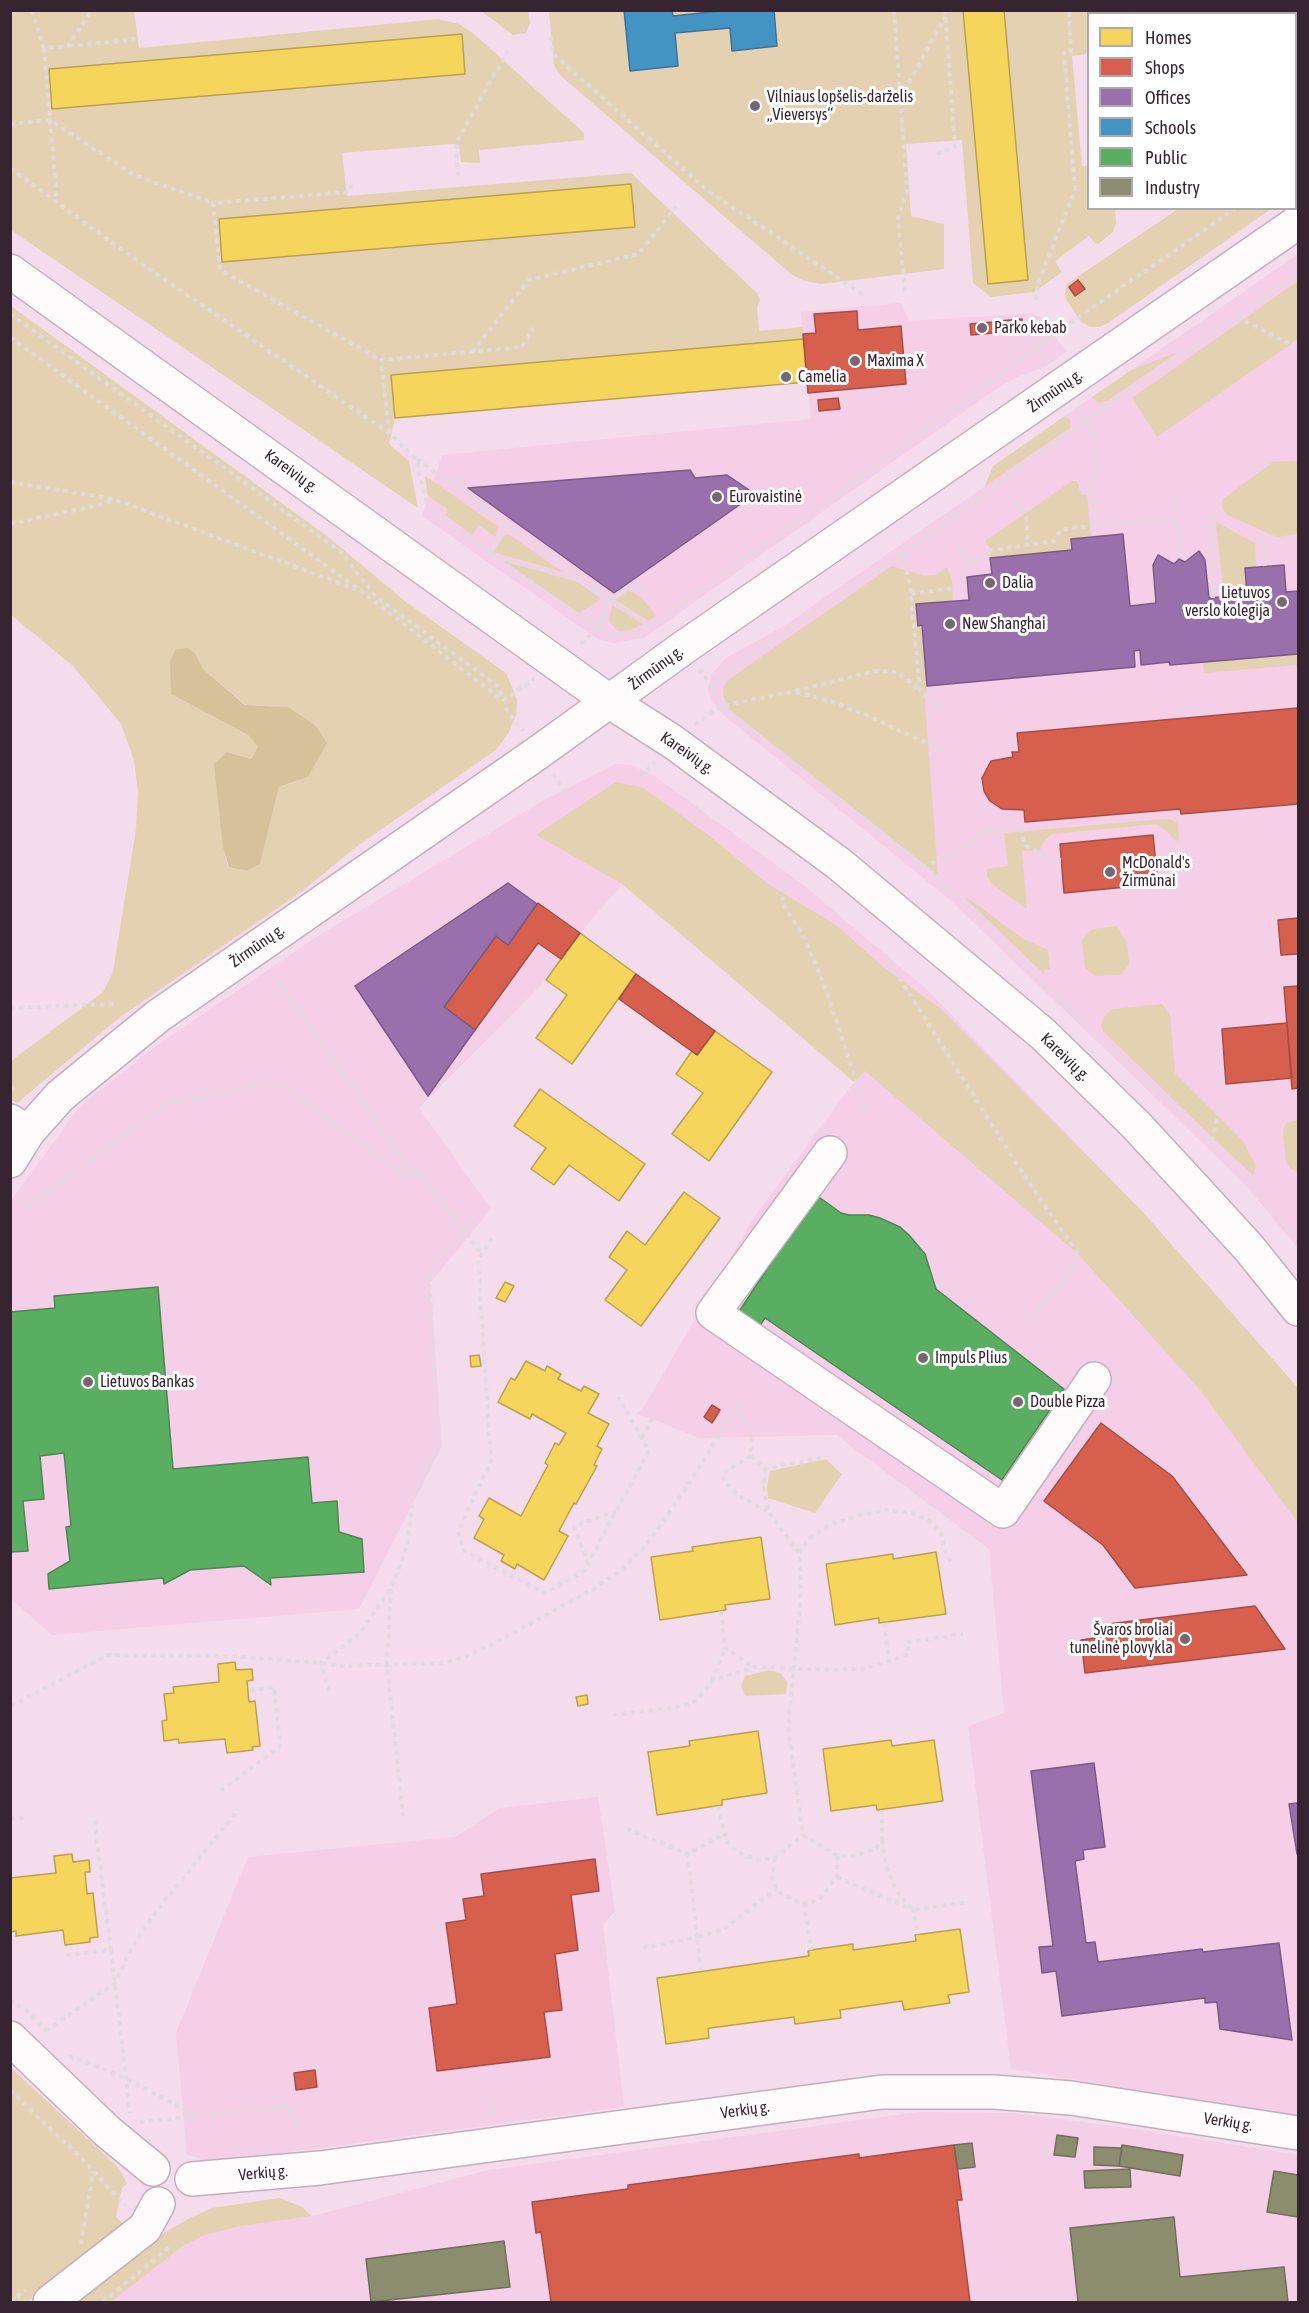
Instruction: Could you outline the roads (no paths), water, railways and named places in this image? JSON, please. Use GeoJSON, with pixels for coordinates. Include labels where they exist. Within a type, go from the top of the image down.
{"type":"FeatureCollection","features":[{"type":"Feature","properties":{"kind":"main road","name":"Žirmūnų g."},"geometry":{"type":"LineString","coordinates":[[10,1161],[19,1115],[60,1096],[158,1016],[1299,222]]}},
{"type":"Feature","properties":{"kind":"main road","name":"Kareivių g."},"geometry":{"type":"LineString","coordinates":[[10,272],[609,701],[673,741],[838,863],[1043,1035],[1136,1125],[1181,1173],[1249,1248],[1299,1309]]}},
{"type":"Feature","properties":{"kind":"main road"},"geometry":{"type":"LineString","coordinates":[[830,1153],[713,1313],[1003,1511],[1094,1378]]}},
{"type":"Feature","properties":{"kind":"main road"},"geometry":{"type":"LineString","coordinates":[[10,2038],[108,2132],[153,2169]]}},
{"type":"Feature","properties":{"kind":"main road","name":"Verkių g."},"geometry":{"type":"LineString","coordinates":[[192,2179],[320,2168],[882,2092],[994,2092],[1071,2098],[1299,2133]]}},
{"type":"Feature","properties":{"kind":"main road"},"geometry":{"type":"LineString","coordinates":[[39,2295],[146,2228],[144,2207],[148,2192],[147,2183],[153,2169],[168,2161],[183,2165],[192,2179],[191,2194],[180,2205],[173,2208],[144,2207]]}},
{"type":"Feature","properties":{"kind":"place","name":"Vilniaus lopšelis-darželis „Vieversys“"},"geometry":{"type":"Point","coordinates":[755,106]}},
{"type":"Feature","properties":{"kind":"place","name":"Parko kebab"},"geometry":{"type":"Point","coordinates":[982,328]}},
{"type":"Feature","properties":{"kind":"place","name":"Maxima X"},"geometry":{"type":"Point","coordinates":[855,361]}},
{"type":"Feature","properties":{"kind":"place","name":"Camelia"},"geometry":{"type":"Point","coordinates":[786,377]}},
{"type":"Feature","properties":{"kind":"place","name":"Eurovaistinė"},"geometry":{"type":"Point","coordinates":[717,497]}},
{"type":"Feature","properties":{"kind":"place","name":"Dalia"},"geometry":{"type":"Point","coordinates":[990,583]}},
{"type":"Feature","properties":{"kind":"place","name":"Lietuvos verslo kolegija"},"geometry":{"type":"Point","coordinates":[1282,602]}},
{"type":"Feature","properties":{"kind":"place","name":"New Shanghai"},"geometry":{"type":"Point","coordinates":[950,624]}},
{"type":"Feature","properties":{"kind":"place","name":"McDonald's Žirmūnai"},"geometry":{"type":"Point","coordinates":[1110,872]}},
{"type":"Feature","properties":{"kind":"place","name":"Impuls Plius"},"geometry":{"type":"Point","coordinates":[923,1358]}},
{"type":"Feature","properties":{"kind":"place","name":"Lietuvos Bankas"},"geometry":{"type":"Point","coordinates":[88,1382]}},
{"type":"Feature","properties":{"kind":"place","name":"Double Pizza"},"geometry":{"type":"Point","coordinates":[1018,1402]}},
{"type":"Feature","properties":{"kind":"place","name":"Švaros broliai tunelinė plovykla"},"geometry":{"type":"Point","coordinates":[1185,1639]}}]}
